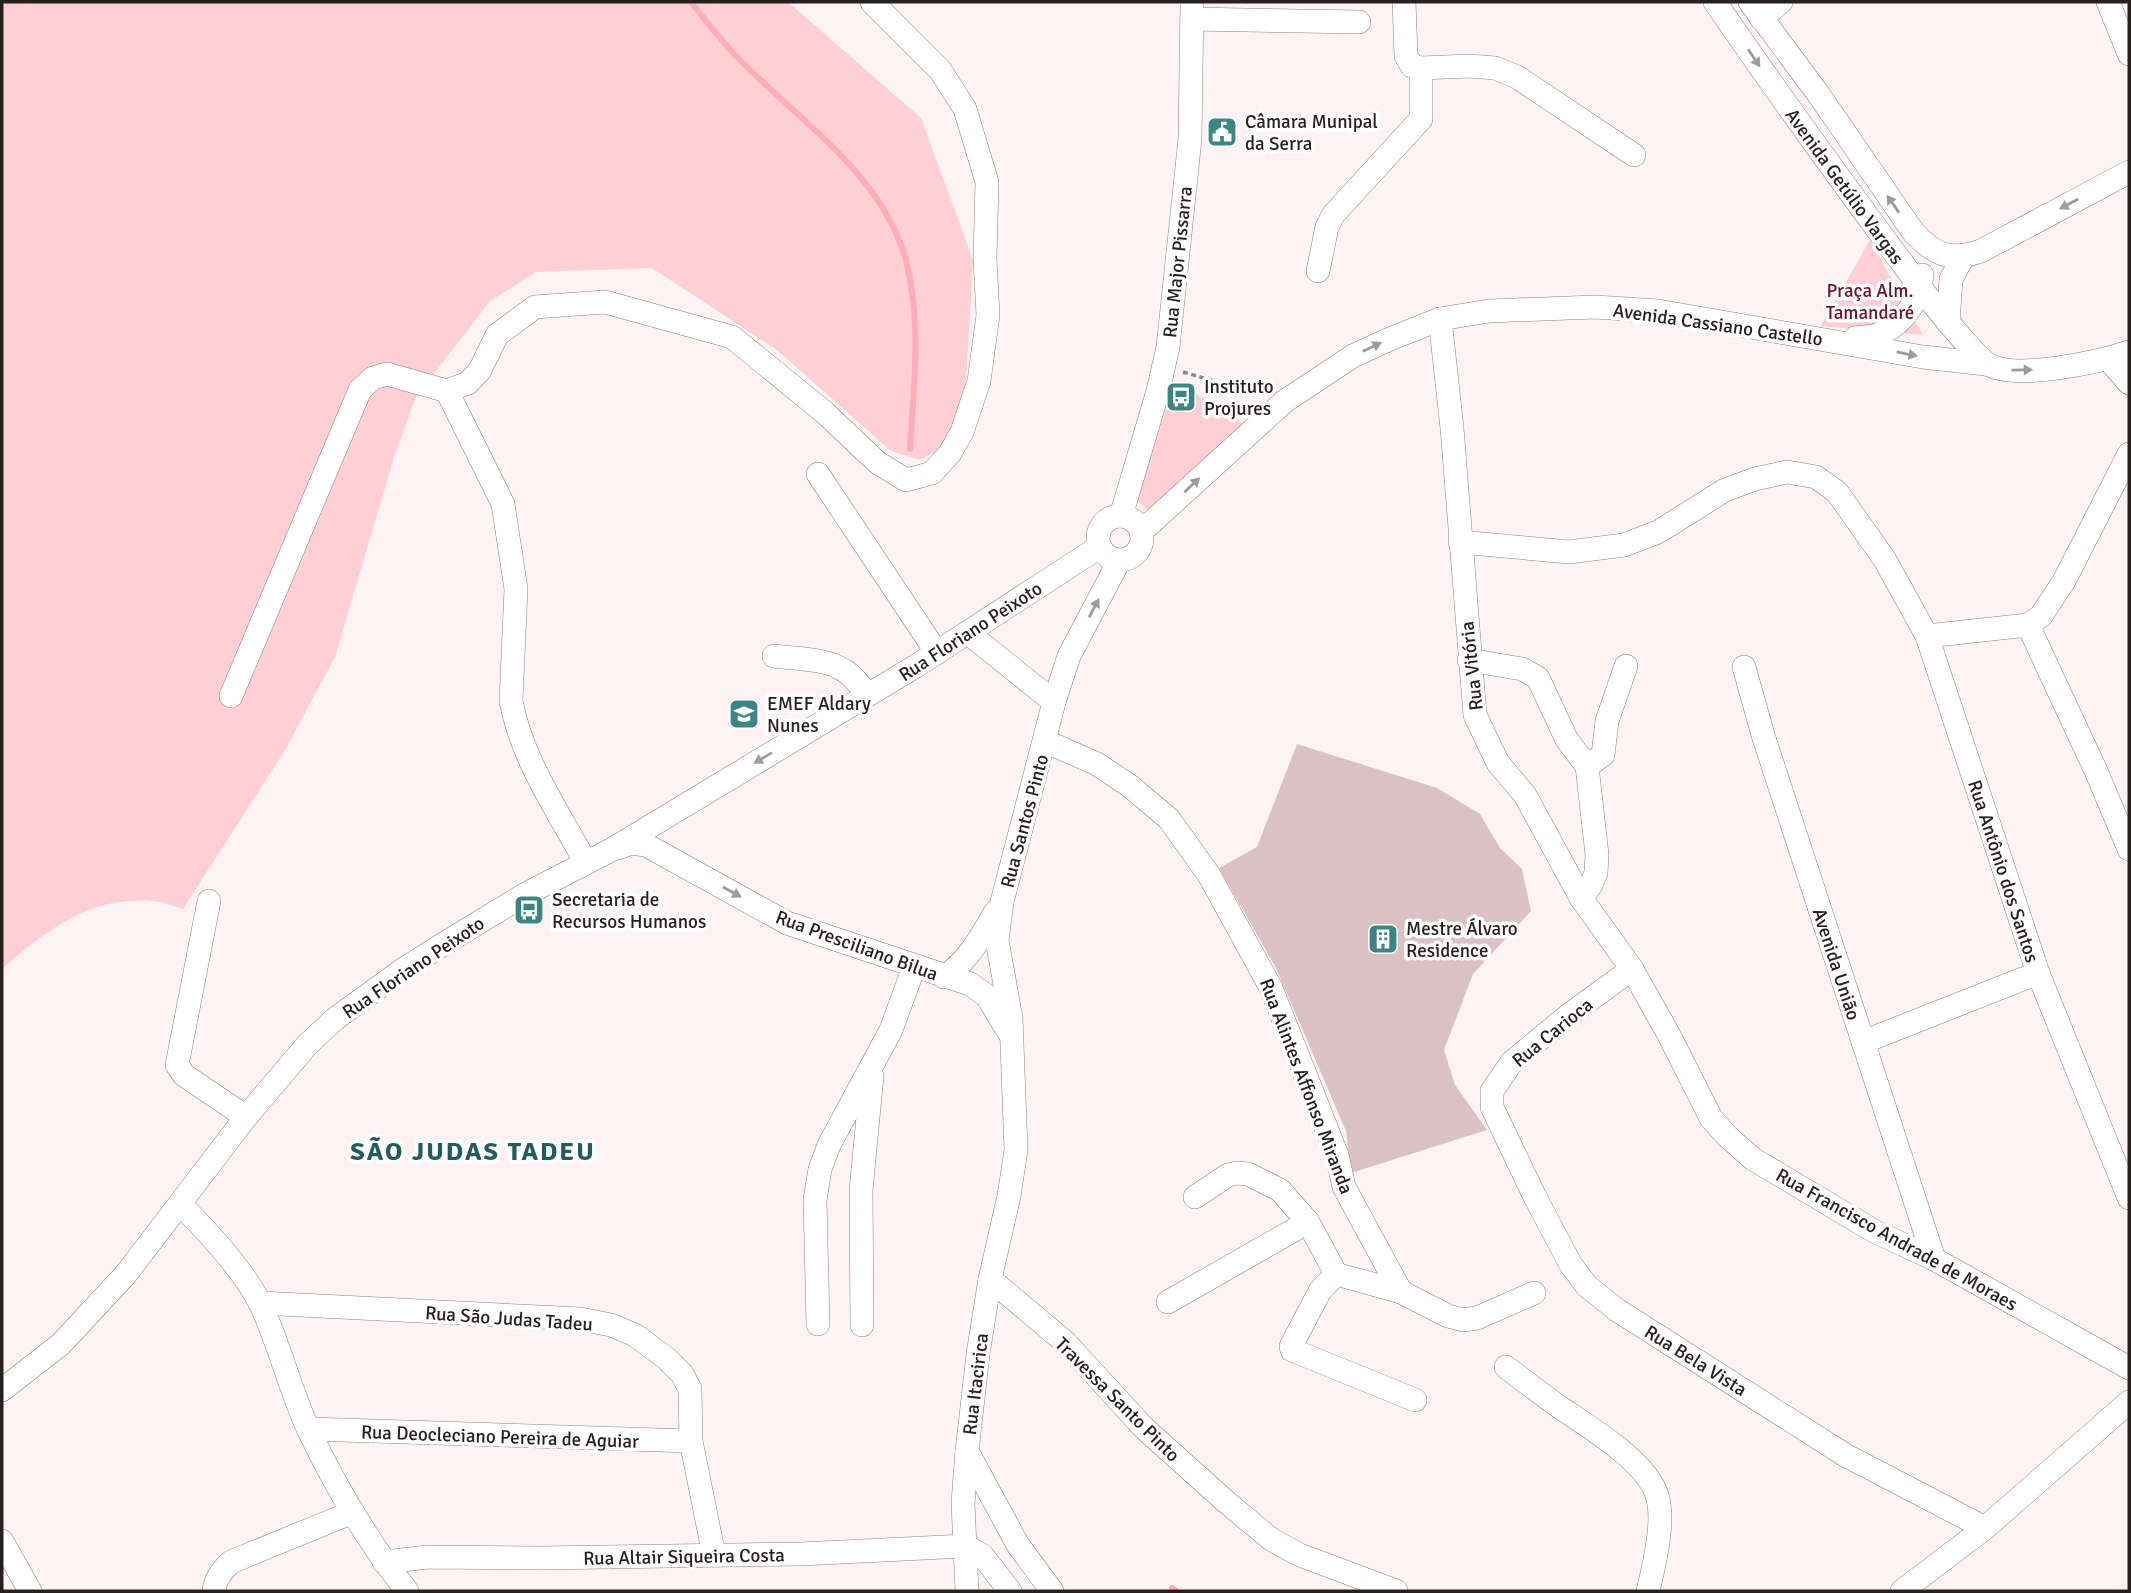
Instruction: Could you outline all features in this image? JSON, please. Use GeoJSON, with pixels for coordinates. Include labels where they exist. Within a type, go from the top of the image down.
{"type":"FeatureCollection","features":[{"type":"Feature","properties":{"kind":"street"},"geometry":{"type":"LineString","coordinates":[[231,696],[360,390],[373,378],[387,374],[447,391],[468,383],[480,370],[497,335],[535,307],[605,302],[732,337],[824,412],[878,463],[906,480],[932,473],[950,453],[962,432],[979,382],[988,315],[985,259],[987,182],[965,109],[940,70],[872,2]]}},
{"type":"Feature","properties":{"kind":"street"},"geometry":{"type":"LineString","coordinates":[[1404,2],[1406,55],[1412,66],[1495,68],[1517,76],[1633,155]]}},
{"type":"Feature","properties":{"kind":"street","name":"Avenida Getúlio Vargas"},"geometry":{"type":"LineString","coordinates":[[1715,2],[1792,114],[1921,288],[1948,323],[1986,364]]}},
{"type":"Feature","properties":{"kind":"street"},"geometry":{"type":"LineString","coordinates":[[1756,10],[1781,2]]}},
{"type":"Feature","properties":{"kind":"street"},"geometry":{"type":"LineString","coordinates":[[2108,2],[2129,54]]}},
{"type":"Feature","properties":{"kind":"street"},"geometry":{"type":"LineString","coordinates":[[1192,10],[1359,22]]}},
{"type":"Feature","properties":{"kind":"street","name":"Rua Major Pissarra"},"geometry":{"type":"LineString","coordinates":[[1121,516],[1168,347],[1189,139],[1192,10]]}},
{"type":"Feature","properties":{"kind":"street","name":"Avenida Getúlio Vargas"},"geometry":{"type":"LineString","coordinates":[[1756,10],[1924,244],[1948,256],[1963,257]]}},
{"type":"Feature","properties":{"kind":"street"},"geometry":{"type":"LineString","coordinates":[[1318,271],[1332,215],[1421,119],[1421,68]]}},
{"type":"Feature","properties":{"kind":"street"},"geometry":{"type":"LineString","coordinates":[[1792,114],[1819,95]]}},
{"type":"Feature","properties":{"kind":"street"},"geometry":{"type":"LineString","coordinates":[[1948,323],[1951,279],[1963,257],[1981,251],[2129,172]]}},
{"type":"Feature","properties":{"kind":"street"},"geometry":{"type":"LineString","coordinates":[[1838,341],[1881,334],[1898,322],[1913,306],[1921,288],[1924,244]]}},
{"type":"Feature","properties":{"kind":"street","name":"Avenida Cassiano Castello"},"geometry":{"type":"LineString","coordinates":[[1142,531],[1285,401],[1353,356],[1440,319],[1489,311],[1595,307],[1658,312],[1923,357],[1986,364]]}},
{"type":"Feature","properties":{"kind":"street","name":"Rua Vitória"},"geometry":{"type":"LineString","coordinates":[[1440,319],[1452,428],[1475,715],[1498,763],[1525,795],[1581,898],[1632,969]]}},
{"type":"Feature","properties":{"kind":"street"},"geometry":{"type":"LineString","coordinates":[[1986,364],[2010,370],[2036,370],[2119,356],[2129,383]]}},
{"type":"Feature","properties":{"kind":"street"},"geometry":{"type":"LineString","coordinates":[[447,391],[502,503],[516,589],[511,701],[514,716],[525,751],[586,863]]}},
{"type":"Feature","properties":{"kind":"street"},"geometry":{"type":"LineString","coordinates":[[1927,636],[2028,625],[2041,616],[2129,456]]}},
{"type":"Feature","properties":{"kind":"street","name":"Rua Antônio dos Santos"},"geometry":{"type":"LineString","coordinates":[[1460,542],[1569,552],[1624,545],[1658,532],[1725,490],[1745,482],[1787,472],[1816,477],[1837,492],[1885,560],[1927,636],[2038,973],[2129,1198]]}},
{"type":"Feature","properties":{"kind":"street"},"geometry":{"type":"LineString","coordinates":[[818,474],[937,653]]}},
{"type":"Feature","properties":{"kind":"street"},"geometry":{"type":"LineString","coordinates":[[1110,518],[1130,518],[1142,531],[1141,545],[1133,557],[1119,561],[1107,557],[1099,547],[1098,536],[1102,526],[1110,518]]}},
{"type":"Feature","properties":{"kind":"street","name":"Rua Floriano Peixoto"},"geometry":{"type":"LineString","coordinates":[[2,1390],[61,1344],[126,1274],[246,1117],[307,1045],[335,1019],[442,945],[524,895],[611,850],[868,695],[1099,547]]}},
{"type":"Feature","properties":{"kind":"street","name":"Rua Santos Pinto"},"geometry":{"type":"LineString","coordinates":[[1011,1036],[1011,1018],[997,940],[1002,902],[1054,702],[1069,656],[1119,561]]}},
{"type":"Feature","properties":{"kind":"street"},"geometry":{"type":"LineString","coordinates":[[2028,625],[2129,849]]}},
{"type":"Feature","properties":{"kind":"street"},"geometry":{"type":"LineString","coordinates":[[968,633],[1054,702]]}},
{"type":"Feature","properties":{"kind":"street"},"geometry":{"type":"LineString","coordinates":[[774,656],[842,668],[868,695]]}},
{"type":"Feature","properties":{"kind":"street"},"geometry":{"type":"LineString","coordinates":[[1469,660],[1522,669],[1538,678],[1567,740],[1587,766],[1597,855],[1596,873],[1581,898]]}},
{"type":"Feature","properties":{"kind":"street"},"geometry":{"type":"LineString","coordinates":[[1587,766],[1602,755],[1606,721],[1626,666]]}},
{"type":"Feature","properties":{"kind":"street","name":"Avenida União"},"geometry":{"type":"LineString","coordinates":[[1744,667],[1763,736],[1934,1259]]}},
{"type":"Feature","properties":{"kind":"street","name":"Rua Alintes Affonso Miranda"},"geometry":{"type":"LineString","coordinates":[[1045,741],[1097,765],[1130,786],[1169,818],[1209,875],[1271,988],[1337,1155],[1344,1187],[1401,1292]]}},
{"type":"Feature","properties":{"kind":"street"},"geometry":{"type":"LineString","coordinates":[[671,813],[661,831],[672,859]]}},
{"type":"Feature","properties":{"kind":"street","name":"Rua Presciliano Bilua"},"geometry":{"type":"LineString","coordinates":[[611,850],[638,843],[787,923],[970,984],[987,996],[1011,1036]]}},
{"type":"Feature","properties":{"kind":"street"},"geometry":{"type":"LineString","coordinates":[[209,901],[177,1065],[184,1075],[246,1117]]}},
{"type":"Feature","properties":{"kind":"street"},"geometry":{"type":"LineString","coordinates":[[944,977],[963,963],[972,952],[1002,902]]}},
{"type":"Feature","properties":{"kind":"street"},"geometry":{"type":"LineString","coordinates":[[818,1324],[815,1200],[820,1169],[829,1145],[873,1068],[891,1030],[914,967]]}},
{"type":"Feature","properties":{"kind":"street","name":"Rua Carioca"},"geometry":{"type":"LineString","coordinates":[[1492,1107],[1492,1091],[1512,1062],[1632,969]]}},
{"type":"Feature","properties":{"kind":"street","name":"Rua Francisco Andrade de Moraes"},"geometry":{"type":"LineString","coordinates":[[1632,969],[1712,1118],[1727,1136],[1753,1159],[1874,1231],[1934,1259],[2129,1367]]}},
{"type":"Feature","properties":{"kind":"street"},"geometry":{"type":"LineString","coordinates":[[1863,1042],[2038,973]]}},
{"type":"Feature","properties":{"kind":"street"},"geometry":{"type":"LineString","coordinates":[[990,1279],[1009,1196],[1016,1150],[1011,1036]]}},
{"type":"Feature","properties":{"kind":"street"},"geometry":{"type":"LineString","coordinates":[[862,1325],[861,1190],[873,1068]]}},
{"type":"Feature","properties":{"kind":"street","name":"Rua Bela Vista"},"geometry":{"type":"LineString","coordinates":[[1492,1107],[1571,1265],[1587,1286],[1617,1310],[1845,1455],[1985,1528]]}},
{"type":"Feature","properties":{"kind":"street"},"geometry":{"type":"LineString","coordinates":[[1195,1197],[1228,1175],[1248,1174],[1280,1190],[1308,1222],[1336,1274],[1401,1292],[1448,1316],[1463,1320],[1476,1318],[1534,1293]]}},
{"type":"Feature","properties":{"kind":"street"},"geometry":{"type":"LineString","coordinates":[[181,1205],[233,1264],[260,1303],[309,1429],[353,1512],[384,1562],[407,1591]]}},
{"type":"Feature","properties":{"kind":"street"},"geometry":{"type":"LineString","coordinates":[[1168,1302],[1308,1222]]}},
{"type":"Feature","properties":{"kind":"street"},"geometry":{"type":"LineString","coordinates":[[1336,1274],[1320,1291],[1291,1346],[1292,1350],[1415,1401]]}},
{"type":"Feature","properties":{"kind":"street","name":"Rua Itacirica"},"geometry":{"type":"LineString","coordinates":[[990,1279],[967,1451],[1018,1545],[1052,1591]]}},
{"type":"Feature","properties":{"kind":"street","name":"Travessa Santo Pinto"},"geometry":{"type":"LineString","coordinates":[[990,1279],[1066,1343],[1144,1428],[1272,1540],[1300,1555],[1396,1591]]}},
{"type":"Feature","properties":{"kind":"street","name":"Rua São Judas Tadeu"},"geometry":{"type":"LineString","coordinates":[[260,1303],[580,1319],[611,1325],[635,1335],[667,1359],[682,1374],[690,1389],[691,1441],[714,1555]]}},
{"type":"Feature","properties":{"kind":"street"},"geometry":{"type":"LineString","coordinates":[[1506,1367],[1611,1442],[1642,1472],[1656,1491],[1659,1511],[1657,1551],[1648,1591]]}},
{"type":"Feature","properties":{"kind":"street"},"geometry":{"type":"LineString","coordinates":[[1902,1591],[1985,1528],[2129,1402]]}},
{"type":"Feature","properties":{"kind":"street","name":"Rua Deocleciano Pereira de Aguiar"},"geometry":{"type":"LineString","coordinates":[[309,1429],[691,1441]]}},
{"type":"Feature","properties":{"kind":"street"},"geometry":{"type":"LineString","coordinates":[[967,1451],[963,1503],[973,1551],[967,1591]]}},
{"type":"Feature","properties":{"kind":"street"},"geometry":{"type":"LineString","coordinates":[[214,1591],[214,1585],[222,1571],[231,1562],[353,1512]]}},
{"type":"Feature","properties":{"kind":"street"},"geometry":{"type":"LineString","coordinates":[[2,1541],[30,1591]]}},
{"type":"Feature","properties":{"kind":"street"},"geometry":{"type":"LineString","coordinates":[[973,1551],[1010,1591]]}},
{"type":"Feature","properties":{"kind":"street","name":"Rua Altair Siqueira Costa"},"geometry":{"type":"LineString","coordinates":[[384,1562],[428,1556],[543,1558],[973,1551]]}},
{"type":"Feature","properties":{"kind":"path"},"geometry":{"type":"LineString","coordinates":[[1164,367],[1285,401]]}},
{"type":"Feature","properties":{"kind":"green space"},"geometry":{"type":"Polygon","coordinates":[[[2,2],[788,2],[921,118],[973,260],[964,416],[947,445],[920,460],[891,451],[777,350],[652,268],[536,272],[490,301],[416,397],[394,457],[335,657],[284,752],[183,909],[156,901],[129,901],[88,910],[52,929],[2,969],[2,2]]]}},
{"type":"Feature","properties":{"kind":"green space","name":"Praça Alm. Tamandaré"},"geometry":{"type":"Polygon","coordinates":[[[1870,240],[1923,335],[1821,326],[1870,240]]]}},
{"type":"Feature","properties":{"kind":"green space"},"geometry":{"type":"Polygon","coordinates":[[[1176,381],[1242,423],[1154,517],[1138,501],[1141,482],[1176,381]]]}},
{"type":"Feature","properties":{"kind":"building","name":"Mestre Álvaro Residence"},"geometry":{"type":"Polygon","coordinates":[[[1297,744],[1437,788],[1480,814],[1500,848],[1522,869],[1531,911],[1473,974],[1444,1050],[1455,1085],[1487,1130],[1351,1173],[1346,1131],[1276,968],[1219,868],[1257,847],[1297,744]]]}},
{"type":"Feature","properties":{"kind":"waterway"},"geometry":{"type":"LineString","coordinates":[[691,2],[735,55],[856,172],[893,226],[905,257],[914,304],[915,377],[910,449]]}},
{"type":"Feature","properties":{"kind":"waterway"},"geometry":{"type":"LineString","coordinates":[[1172,1588],[1176,1591]]}},
{"type":"Feature","properties":{"kind":"place","name":"Câmara Munipal da Serra"},"geometry":{"type":"Point","coordinates":[1222,132]}},
{"type":"Feature","properties":{"kind":"place","name":"Instituto Projures"},"geometry":{"type":"Point","coordinates":[1181,397]}},
{"type":"Feature","properties":{"kind":"place","name":"EMEF Aldary Nunes"},"geometry":{"type":"Point","coordinates":[744,714]}},
{"type":"Feature","properties":{"kind":"place","name":"Secretaria de Recursos Humanos"},"geometry":{"type":"Point","coordinates":[529,910]}},
{"type":"Feature","properties":{"kind":"place","name":"Mestre Álvaro Residence"},"geometry":{"type":"Point","coordinates":[1383,939]}},
{"type":"Feature","properties":{"kind":"district","name":"SÃO JUDAS TADEU"},"geometry":{"type":"Point","coordinates":[473,1151]}}]}
